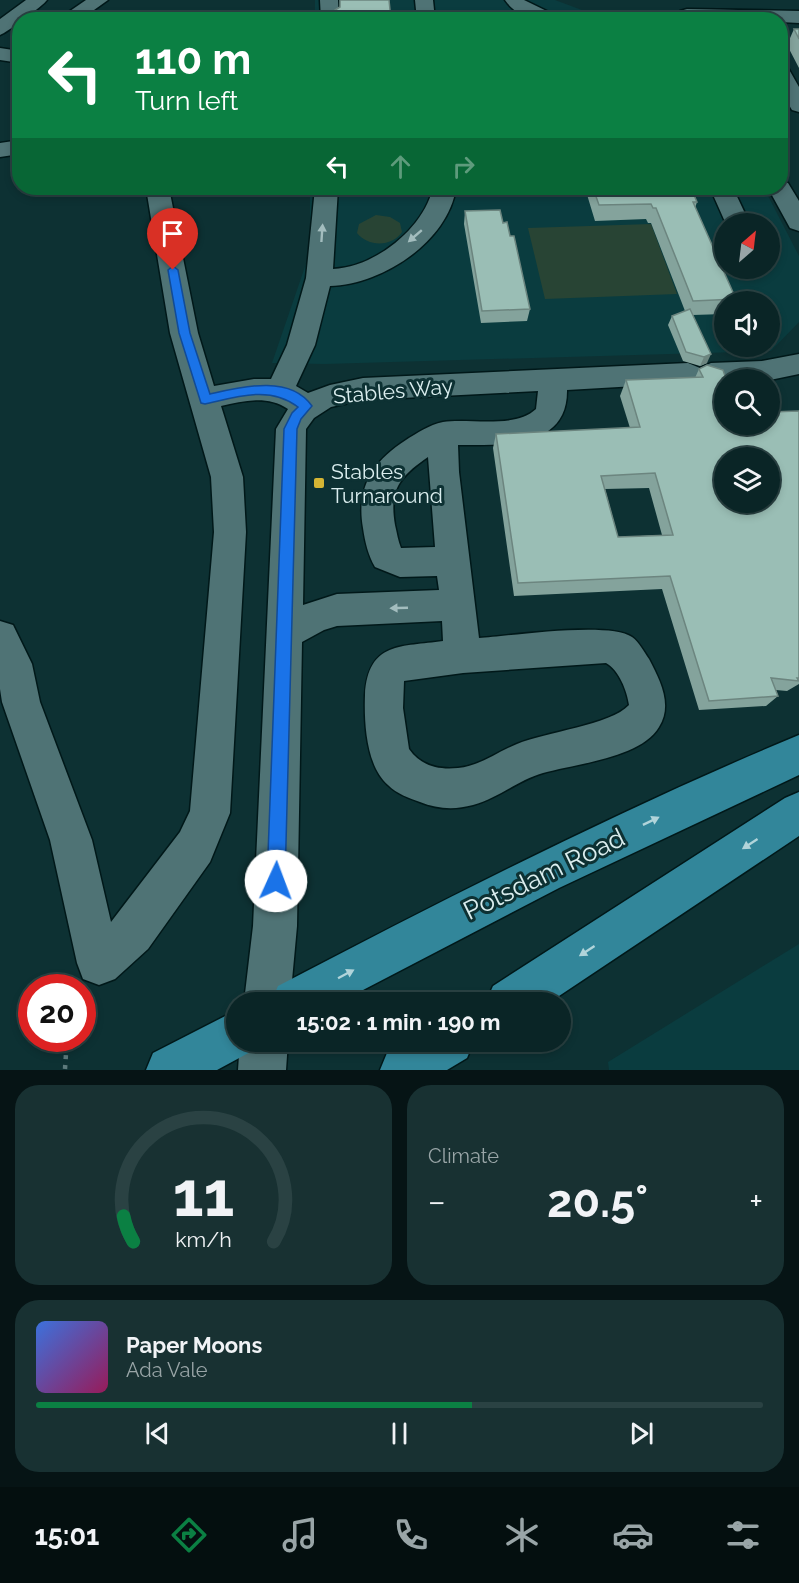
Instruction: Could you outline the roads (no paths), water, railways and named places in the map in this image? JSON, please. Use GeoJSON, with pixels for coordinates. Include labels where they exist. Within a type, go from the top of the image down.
{"type":"FeatureCollection","features":[{"type":"Feature","properties":{"kind":"main road","name":"Potsdam Road"},"geometry":{"type":"LineString","coordinates":[[313,992],[389,951],[685,804],[799,755]]}},
{"type":"Feature","properties":{"kind":"main road"},"geometry":{"type":"LineString","coordinates":[[524,992],[799,812]]}},
{"type":"Feature","properties":{"kind":"main road"},"geometry":{"type":"LineString","coordinates":[[170,1070],[226,1039]]}},
{"type":"Feature","properties":{"kind":"main road"},"geometry":{"type":"LineString","coordinates":[[404,1070],[433,1052]]}},
{"type":"Feature","properties":{"kind":"street"},"geometry":{"type":"LineString","coordinates":[[20,12],[38,0]]}},
{"type":"Feature","properties":{"kind":"street"},"geometry":{"type":"LineString","coordinates":[[79,12],[99,0]]}},
{"type":"Feature","properties":{"kind":"street"},"geometry":{"type":"LineString","coordinates":[[514,0],[521,7],[532,12]]}},
{"type":"Feature","properties":{"kind":"street"},"geometry":{"type":"LineString","coordinates":[[0,29],[12,18]]}},
{"type":"Feature","properties":{"kind":"street"},"geometry":{"type":"LineString","coordinates":[[788,85],[799,106]]}},
{"type":"Feature","properties":{"kind":"street"},"geometry":{"type":"LineString","coordinates":[[0,636],[14,664],[21,702],[71,840],[99,963],[132,933],[195,847],[210,813],[215,762],[230,532],[227,477],[184,333],[158,195]]}},
{"type":"Feature","properties":{"kind":"street"},"geometry":{"type":"LineString","coordinates":[[205,399],[255,389],[293,399],[301,345],[319,278],[325,195]]}},
{"type":"Feature","properties":{"kind":"street"},"geometry":{"type":"LineString","coordinates":[[319,278],[357,275],[397,252],[430,223],[444,195]]}},
{"type":"Feature","properties":{"kind":"street"},"geometry":{"type":"LineString","coordinates":[[725,195],[733,213]]}},
{"type":"Feature","properties":{"kind":"street"},"geometry":{"type":"LineString","coordinates":[[784,195],[799,223]]}},
{"type":"Feature","properties":{"kind":"street","name":"Stables Way"},"geometry":{"type":"LineString","coordinates":[[268,992],[275,926],[291,429],[296,417],[293,399],[363,389],[762,370],[799,364]]}},
{"type":"Feature","properties":{"kind":"street"},"geometry":{"type":"LineString","coordinates":[[453,561],[403,563],[390,560],[384,554],[377,511],[377,495],[383,482],[392,470],[426,441],[443,434],[521,430],[541,424],[551,411],[552,379]]}},
{"type":"Feature","properties":{"kind":"street"},"geometry":{"type":"LineString","coordinates":[[443,434],[443,472],[463,656]]}},
{"type":"Feature","properties":{"kind":"street"},"geometry":{"type":"LineString","coordinates":[[284,634],[315,616],[337,610],[457,605]]}},
{"type":"Feature","properties":{"kind":"street"},"geometry":{"type":"LineString","coordinates":[[606,646],[619,649],[631,662],[642,686],[649,703],[646,714],[614,736],[523,761],[488,780],[462,788],[445,789],[425,784],[410,778],[395,767],[388,749],[385,686],[387,672],[394,665],[463,656],[606,646]]}},
{"type":"Feature","properties":{"kind":"street"},"geometry":{"type":"LineString","coordinates":[[219,1070],[235,1052]]}},
{"type":"Feature","properties":{"kind":"street"},"geometry":{"type":"LineString","coordinates":[[261,1070],[263,1052]]}},
{"type":"Feature","properties":{"kind":"place","name":"Stables Turnaround"},"geometry":{"type":"Point","coordinates":[319,483]}}]}
